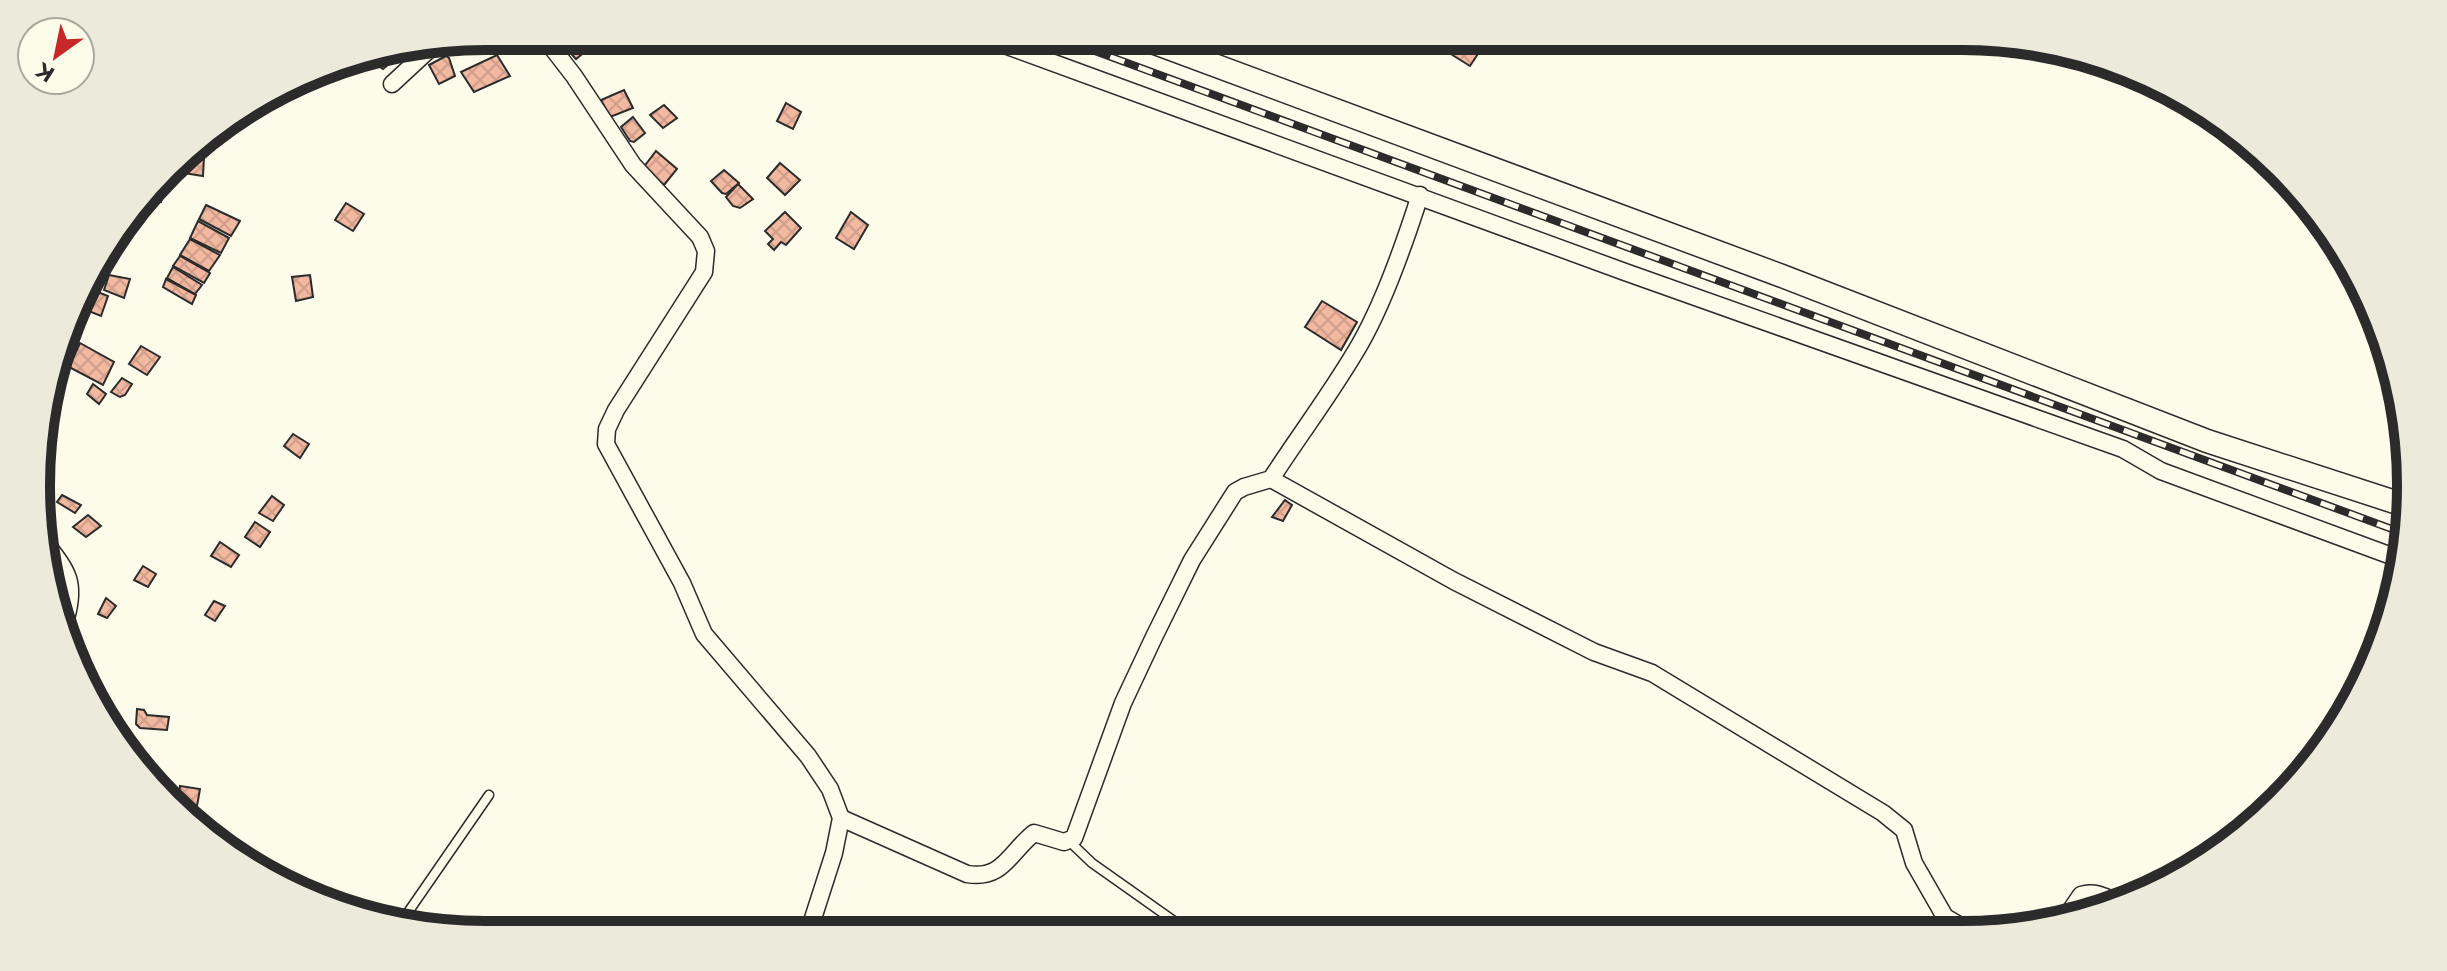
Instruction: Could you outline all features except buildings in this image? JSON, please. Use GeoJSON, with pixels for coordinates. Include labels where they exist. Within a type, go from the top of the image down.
{"type":"FeatureCollection","features":[{"type":"Feature","properties":{"kind":"street"},"geometry":{"type":"LineString","coordinates":[[554,50],[633,165],[700,237],[706,251],[704,272],[616,410],[607,429],[606,444],[682,583],[704,634],[808,756],[830,789],[841,818],[834,853],[812,921]]}},
{"type":"Feature","properties":{"kind":"street"},"geometry":{"type":"LineString","coordinates":[[1018,50],[1625,272],[2123,449],[2161,471],[2391,556]]}},
{"type":"Feature","properties":{"kind":"street"},"geometry":{"type":"LineString","coordinates":[[1174,50],[1782,276],[2207,441],[2396,503]]}},
{"type":"Feature","properties":{"kind":"street"},"geometry":{"type":"LineString","coordinates":[[392,84],[423,55]]}},
{"type":"Feature","properties":{"kind":"street"},"geometry":{"type":"LineString","coordinates":[[841,818],[967,874],[984,877],[998,869],[1034,833],[1064,842],[1074,838],[1123,703],[1192,560],[1235,492],[1271,479],[1362,341],[1406,239],[1420,195]]}},
{"type":"Feature","properties":{"kind":"street"},"geometry":{"type":"LineString","coordinates":[[1271,479],[1454,581],[1594,652],[1652,673],[1883,813],[1904,830],[1914,863],[1945,917],[1952,921]]}},
{"type":"Feature","properties":{"kind":"street"},"geometry":{"type":"LineString","coordinates":[[57,562],[68,581],[67,605]]}},
{"type":"Feature","properties":{"kind":"street"},"geometry":{"type":"LineString","coordinates":[[2073,906],[2081,895],[2090,893],[2105,897]]}},
{"type":"Feature","properties":{"kind":"lane"},"geometry":{"type":"LineString","coordinates":[[407,914],[489,795]]}},
{"type":"Feature","properties":{"kind":"lane"},"geometry":{"type":"LineString","coordinates":[[1068,840],[1092,863],[1174,921]]}},
{"type":"Feature","properties":{"kind":"railway"},"geometry":{"type":"LineString","coordinates":[[1092,50],[2394,530]]}}]}
